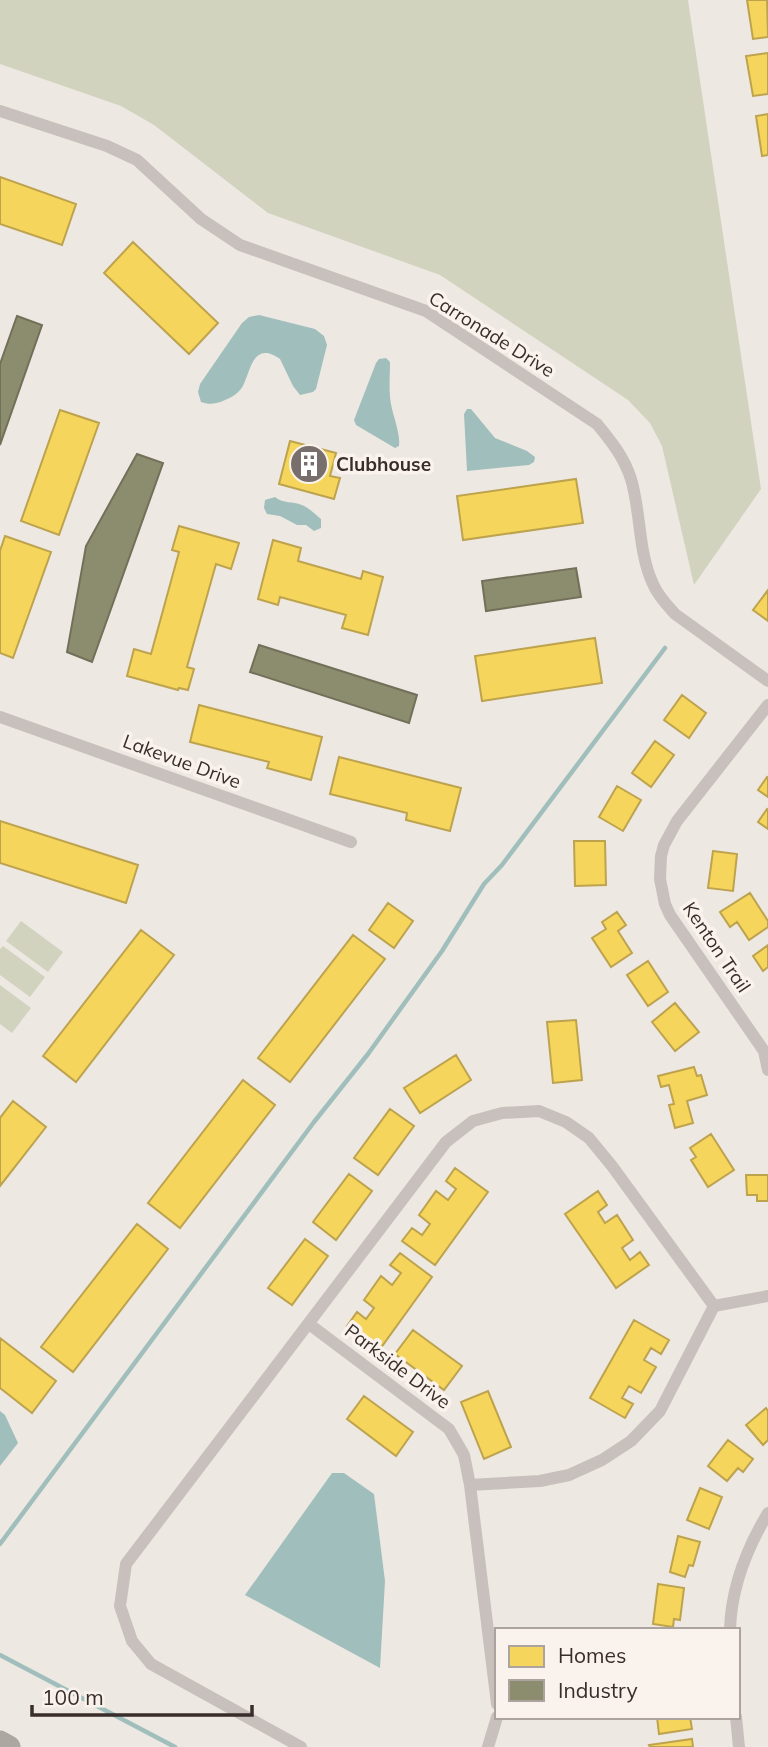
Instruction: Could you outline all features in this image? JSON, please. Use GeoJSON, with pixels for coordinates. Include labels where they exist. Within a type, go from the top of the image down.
{"type":"FeatureCollection","features":[{"type":"Feature","properties":{"kind":"highway"},"geometry":{"type":"LineString","coordinates":[[0,1742],[9,1747]]}},
{"type":"Feature","properties":{"kind":"street","name":"Carronade Drive"},"geometry":{"type":"LineString","coordinates":[[0,111],[107,146],[137,160],[201,219],[240,245],[426,311],[597,424],[618,450],[631,479],[647,564],[663,601],[675,614],[768,681]]}},
{"type":"Feature","properties":{"kind":"street","name":"Kenton Trail"},"geometry":{"type":"LineString","coordinates":[[768,705],[677,821],[664,845],[660,865],[662,891],[670,915],[764,1051],[768,1070]]}},
{"type":"Feature","properties":{"kind":"street","name":"Lakevue Drive"},"geometry":{"type":"LineString","coordinates":[[0,717],[351,842]]}},
{"type":"Feature","properties":{"kind":"street"},"geometry":{"type":"LineString","coordinates":[[301,1747],[151,1664],[132,1641],[120,1606],[126,1564],[446,1142],[473,1121],[502,1113],[539,1111],[566,1122],[589,1138],[612,1166],[714,1306]]}},
{"type":"Feature","properties":{"kind":"street"},"geometry":{"type":"LineString","coordinates":[[714,1306],[768,1296]]}},
{"type":"Feature","properties":{"kind":"street"},"geometry":{"type":"LineString","coordinates":[[470,1485],[540,1481],[569,1475],[601,1460],[631,1441],[660,1411],[714,1306]]}},
{"type":"Feature","properties":{"kind":"street","name":"Parkside Drive"},"geometry":{"type":"LineString","coordinates":[[309,1324],[449,1429],[464,1455],[495,1688]]}},
{"type":"Feature","properties":{"kind":"street"},"geometry":{"type":"LineString","coordinates":[[730,1628],[731,1609],[743,1564],[768,1513]]}},
{"type":"Feature","properties":{"kind":"street"},"geometry":{"type":"LineString","coordinates":[[488,1747],[496,1719]]}},
{"type":"Feature","properties":{"kind":"street"},"geometry":{"type":"LineString","coordinates":[[736,1719],[739,1747]]}},
{"type":"Feature","properties":{"kind":"green space"},"geometry":{"type":"Polygon","coordinates":[[[0,0],[688,0],[761,489],[694,585],[662,446],[650,423],[628,400],[440,275],[268,213],[154,125],[121,106],[0,64],[0,0]]]}},
{"type":"Feature","properties":{"kind":"green space"},"geometry":{"type":"Polygon","coordinates":[[[21,921],[63,952],[48,972],[6,941],[21,921]]]}},
{"type":"Feature","properties":{"kind":"green space"},"geometry":{"type":"Polygon","coordinates":[[[3,946],[45,977],[30,997],[0,975],[0,949],[3,946]]]}},
{"type":"Feature","properties":{"kind":"green space"},"geometry":{"type":"Polygon","coordinates":[[[0,985],[31,1008],[12,1033],[0,1024],[0,985]]]}},
{"type":"Feature","properties":{"kind":"water"},"geometry":{"type":"Polygon","coordinates":[[[259,315],[315,329],[324,336],[327,345],[316,389],[300,395],[280,359],[263,353],[253,362],[237,393],[217,403],[201,402],[198,392],[200,384],[242,323],[249,317],[259,315]]]}},
{"type":"Feature","properties":{"kind":"water"},"geometry":{"type":"Polygon","coordinates":[[[386,358],[390,362],[390,397],[399,441],[399,446],[395,448],[356,425],[354,420],[376,363],[379,359],[386,358]]]}},
{"type":"Feature","properties":{"kind":"water"},"geometry":{"type":"Polygon","coordinates":[[[467,409],[471,409],[495,438],[527,451],[535,457],[534,462],[529,465],[467,471],[464,414],[467,409]]]}},
{"type":"Feature","properties":{"kind":"water"},"geometry":{"type":"Polygon","coordinates":[[[275,497],[307,508],[321,519],[321,528],[314,531],[306,525],[297,525],[280,516],[267,514],[264,508],[265,500],[275,497]]]}},
{"type":"Feature","properties":{"kind":"water"},"geometry":{"type":"Polygon","coordinates":[[[0,1411],[5,1415],[18,1443],[0,1466],[0,1411]]]}},
{"type":"Feature","properties":{"kind":"water"},"geometry":{"type":"Polygon","coordinates":[[[332,1473],[344,1473],[374,1494],[385,1581],[380,1668],[245,1595],[332,1473]]]}},
{"type":"Feature","properties":{"kind":"building: Homes"},"geometry":{"type":"Polygon","coordinates":[[[747,0],[767,0],[768,37],[753,39],[747,0]]]}},
{"type":"Feature","properties":{"kind":"building: Homes"},"geometry":{"type":"Polygon","coordinates":[[[768,53],[768,94],[753,96],[746,56],[768,53]]]}},
{"type":"Feature","properties":{"kind":"building: Homes"},"geometry":{"type":"Polygon","coordinates":[[[768,114],[768,155],[762,156],[756,116],[768,114]]]}},
{"type":"Feature","properties":{"kind":"building: Homes"},"geometry":{"type":"Polygon","coordinates":[[[0,177],[76,204],[62,245],[0,224],[0,177]]]}},
{"type":"Feature","properties":{"kind":"building: Homes"},"geometry":{"type":"Polygon","coordinates":[[[133,242],[218,323],[189,354],[104,273],[133,242]]]}},
{"type":"Feature","properties":{"kind":"building: Homes"},"geometry":{"type":"Polygon","coordinates":[[[60,410],[99,423],[59,535],[21,521],[60,410]]]}},
{"type":"Feature","properties":{"kind":"building: Homes","name":"Clubhouse"},"geometry":{"type":"Polygon","coordinates":[[[290,441],[336,453],[330,476],[340,478],[334,499],[279,484],[290,441]]]}},
{"type":"Feature","properties":{"kind":"building: Homes"},"geometry":{"type":"Polygon","coordinates":[[[576,479],[583,523],[463,540],[457,496],[576,479]]]}},
{"type":"Feature","properties":{"kind":"building: Homes"},"geometry":{"type":"Polygon","coordinates":[[[179,526],[239,543],[231,569],[216,564],[187,667],[194,669],[188,690],[178,690],[127,676],[134,649],[151,654],[179,552],[172,550],[179,526]]]}},
{"type":"Feature","properties":{"kind":"building: Homes"},"geometry":{"type":"Polygon","coordinates":[[[5,536],[51,552],[13,658],[0,653],[0,551],[5,536]]]}},
{"type":"Feature","properties":{"kind":"building: Homes"},"geometry":{"type":"Polygon","coordinates":[[[273,540],[301,548],[298,561],[361,579],[363,571],[383,577],[368,635],[342,628],[346,615],[280,597],[278,605],[258,599],[273,540]]]}},
{"type":"Feature","properties":{"kind":"building: Homes"},"geometry":{"type":"Polygon","coordinates":[[[768,590],[768,621],[753,610],[768,590]]]}},
{"type":"Feature","properties":{"kind":"building: Homes"},"geometry":{"type":"Polygon","coordinates":[[[595,638],[602,683],[482,701],[475,656],[595,638]]]}},
{"type":"Feature","properties":{"kind":"building: Homes"},"geometry":{"type":"Polygon","coordinates":[[[682,695],[706,713],[689,738],[664,720],[682,695]]]}},
{"type":"Feature","properties":{"kind":"building: Homes"},"geometry":{"type":"Polygon","coordinates":[[[199,705],[322,737],[311,780],[267,768],[269,762],[190,742],[199,705]]]}},
{"type":"Feature","properties":{"kind":"building: Homes"},"geometry":{"type":"Polygon","coordinates":[[[655,741],[674,755],[651,787],[632,773],[655,741]]]}},
{"type":"Feature","properties":{"kind":"building: Homes"},"geometry":{"type":"Polygon","coordinates":[[[339,757],[461,788],[450,831],[406,820],[407,813],[330,794],[339,757]]]}},
{"type":"Feature","properties":{"kind":"building: Homes"},"geometry":{"type":"Polygon","coordinates":[[[768,778],[768,797],[758,790],[768,778]]]}},
{"type":"Feature","properties":{"kind":"building: Homes"},"geometry":{"type":"Polygon","coordinates":[[[617,786],[641,800],[623,831],[599,817],[617,786]]]}},
{"type":"Feature","properties":{"kind":"building: Homes"},"geometry":{"type":"Polygon","coordinates":[[[768,810],[768,829],[758,822],[768,810]]]}},
{"type":"Feature","properties":{"kind":"building: Homes"},"geometry":{"type":"Polygon","coordinates":[[[0,821],[138,865],[126,903],[0,863],[0,821]]]}},
{"type":"Feature","properties":{"kind":"building: Homes"},"geometry":{"type":"Polygon","coordinates":[[[574,841],[605,841],[606,885],[575,886],[574,841]]]}},
{"type":"Feature","properties":{"kind":"building: Homes"},"geometry":{"type":"Polygon","coordinates":[[[713,851],[737,854],[733,891],[708,888],[713,851]]]}},
{"type":"Feature","properties":{"kind":"building: Homes"},"geometry":{"type":"Polygon","coordinates":[[[750,893],[768,921],[768,927],[749,940],[737,922],[730,927],[720,912],[750,893]]]}},
{"type":"Feature","properties":{"kind":"building: Homes"},"geometry":{"type":"Polygon","coordinates":[[[388,903],[413,921],[394,948],[369,930],[388,903]]]}},
{"type":"Feature","properties":{"kind":"building: Homes"},"geometry":{"type":"Polygon","coordinates":[[[617,912],[626,925],[618,931],[632,953],[611,967],[592,938],[606,929],[602,922],[617,912]]]}},
{"type":"Feature","properties":{"kind":"building: Homes"},"geometry":{"type":"Polygon","coordinates":[[[141,930],[174,955],[76,1082],[43,1056],[141,930]]]}},
{"type":"Feature","properties":{"kind":"building: Homes"},"geometry":{"type":"Polygon","coordinates":[[[353,935],[385,959],[290,1082],[258,1058],[353,935]]]}},
{"type":"Feature","properties":{"kind":"building: Homes"},"geometry":{"type":"Polygon","coordinates":[[[768,945],[768,967],[763,971],[753,956],[768,945]]]}},
{"type":"Feature","properties":{"kind":"building: Homes"},"geometry":{"type":"Polygon","coordinates":[[[648,961],[668,992],[648,1006],[627,975],[648,961]]]}},
{"type":"Feature","properties":{"kind":"building: Homes"},"geometry":{"type":"Polygon","coordinates":[[[675,1003],[699,1032],[675,1051],[652,1022],[675,1003]]]}},
{"type":"Feature","properties":{"kind":"building: Homes"},"geometry":{"type":"Polygon","coordinates":[[[576,1020],[582,1080],[553,1083],[547,1022],[576,1020]]]}},
{"type":"Feature","properties":{"kind":"building: Homes"},"geometry":{"type":"Polygon","coordinates":[[[456,1055],[471,1080],[420,1113],[404,1088],[456,1055]]]}},
{"type":"Feature","properties":{"kind":"building: Homes"},"geometry":{"type":"Polygon","coordinates":[[[694,1067],[697,1076],[701,1075],[707,1095],[687,1101],[693,1123],[675,1128],[669,1105],[674,1104],[669,1085],[661,1087],[658,1076],[694,1067]]]}},
{"type":"Feature","properties":{"kind":"building: Homes"},"geometry":{"type":"Polygon","coordinates":[[[243,1080],[275,1105],[180,1228],[148,1203],[243,1080]]]}},
{"type":"Feature","properties":{"kind":"building: Homes"},"geometry":{"type":"Polygon","coordinates":[[[13,1101],[46,1127],[0,1186],[0,1118],[13,1101]]]}},
{"type":"Feature","properties":{"kind":"building: Homes"},"geometry":{"type":"Polygon","coordinates":[[[390,1109],[414,1126],[378,1175],[354,1158],[390,1109]]]}},
{"type":"Feature","properties":{"kind":"building: Homes"},"geometry":{"type":"Polygon","coordinates":[[[711,1134],[734,1170],[708,1187],[691,1160],[696,1157],[690,1148],[711,1134]]]}},
{"type":"Feature","properties":{"kind":"building: Homes"},"geometry":{"type":"Polygon","coordinates":[[[455,1168],[488,1192],[435,1265],[402,1241],[412,1228],[422,1235],[430,1224],[419,1215],[436,1191],[448,1200],[456,1189],[446,1181],[455,1168]]]}},
{"type":"Feature","properties":{"kind":"building: Homes"},"geometry":{"type":"Polygon","coordinates":[[[349,1174],[372,1191],[336,1240],[313,1222],[349,1174]]]}},
{"type":"Feature","properties":{"kind":"building: Homes"},"geometry":{"type":"Polygon","coordinates":[[[746,1175],[768,1175],[768,1201],[757,1201],[757,1195],[747,1195],[746,1175]]]}},
{"type":"Feature","properties":{"kind":"building: Homes"},"geometry":{"type":"Polygon","coordinates":[[[598,1191],[607,1205],[598,1212],[605,1223],[617,1215],[633,1240],[622,1248],[630,1260],[640,1252],[649,1265],[616,1288],[565,1214],[598,1191]]]}},
{"type":"Feature","properties":{"kind":"building: Homes"},"geometry":{"type":"Polygon","coordinates":[[[137,1224],[168,1249],[73,1372],[41,1347],[137,1224]]]}},
{"type":"Feature","properties":{"kind":"building: Homes"},"geometry":{"type":"Polygon","coordinates":[[[305,1239],[328,1256],[292,1305],[268,1288],[305,1239]]]}},
{"type":"Feature","properties":{"kind":"building: Homes"},"geometry":{"type":"Polygon","coordinates":[[[400,1253],[432,1277],[380,1349],[347,1326],[357,1312],[366,1319],[374,1308],[364,1300],[381,1276],[392,1285],[401,1273],[390,1265],[400,1253]]]}},
{"type":"Feature","properties":{"kind":"building: Homes"},"geometry":{"type":"Polygon","coordinates":[[[634,1320],[669,1340],[661,1354],[651,1348],[644,1360],[656,1367],[641,1393],[629,1386],[622,1398],[633,1404],[625,1418],[590,1398],[634,1320]]]}},
{"type":"Feature","properties":{"kind":"building: Homes"},"geometry":{"type":"Polygon","coordinates":[[[413,1330],[462,1366],[444,1390],[395,1354],[413,1330]]]}},
{"type":"Feature","properties":{"kind":"building: Homes"},"geometry":{"type":"Polygon","coordinates":[[[0,1338],[56,1381],[32,1413],[0,1388],[0,1338]]]}},
{"type":"Feature","properties":{"kind":"building: Homes"},"geometry":{"type":"Polygon","coordinates":[[[488,1391],[511,1447],[484,1459],[461,1402],[488,1391]]]}},
{"type":"Feature","properties":{"kind":"building: Homes"},"geometry":{"type":"Polygon","coordinates":[[[364,1396],[413,1432],[396,1456],[347,1419],[364,1396]]]}},
{"type":"Feature","properties":{"kind":"building: Homes"},"geometry":{"type":"Polygon","coordinates":[[[766,1408],[768,1440],[763,1445],[746,1425],[766,1408]]]}},
{"type":"Feature","properties":{"kind":"building: Homes"},"geometry":{"type":"Polygon","coordinates":[[[728,1440],[753,1459],[743,1472],[738,1468],[727,1481],[708,1466],[728,1440]]]}},
{"type":"Feature","properties":{"kind":"building: Homes"},"geometry":{"type":"Polygon","coordinates":[[[700,1488],[722,1497],[709,1529],[687,1520],[700,1488]]]}},
{"type":"Feature","properties":{"kind":"building: Homes"},"geometry":{"type":"Polygon","coordinates":[[[678,1536],[700,1542],[693,1566],[689,1565],[685,1577],[670,1572],[678,1536]]]}},
{"type":"Feature","properties":{"kind":"building: Homes"},"geometry":{"type":"Polygon","coordinates":[[[658,1584],[684,1588],[680,1620],[674,1619],[673,1627],[653,1624],[658,1584]]]}},
{"type":"Feature","properties":{"kind":"building: Homes"},"geometry":{"type":"Polygon","coordinates":[[[657,1719],[690,1719],[692,1729],[659,1734],[657,1719]]]}},
{"type":"Feature","properties":{"kind":"building: Homes"},"geometry":{"type":"Polygon","coordinates":[[[692,1739],[693,1747],[649,1745],[692,1739]]]}},
{"type":"Feature","properties":{"kind":"building: Industry"},"geometry":{"type":"Polygon","coordinates":[[[17,316],[42,325],[0,445],[0,364],[17,316]]]}},
{"type":"Feature","properties":{"kind":"building: Industry"},"geometry":{"type":"Polygon","coordinates":[[[137,454],[163,463],[92,662],[67,652],[86,546],[137,454]]]}},
{"type":"Feature","properties":{"kind":"building: Industry"},"geometry":{"type":"Polygon","coordinates":[[[576,568],[581,597],[486,611],[482,581],[576,568]]]}},
{"type":"Feature","properties":{"kind":"building: Industry"},"geometry":{"type":"Polygon","coordinates":[[[259,645],[417,695],[409,723],[250,672],[259,645]]]}},
{"type":"Feature","properties":{"kind":"waterway"},"geometry":{"type":"LineString","coordinates":[[0,1544],[314,1122],[368,1054],[442,951],[484,884],[502,865],[665,648]]}},
{"type":"Feature","properties":{"kind":"waterway"},"geometry":{"type":"LineString","coordinates":[[0,1655],[175,1747]]}},
{"type":"Feature","properties":{"kind":"place","name":"Clubhouse"},"geometry":{"type":"Point","coordinates":[309,464]}}]}
